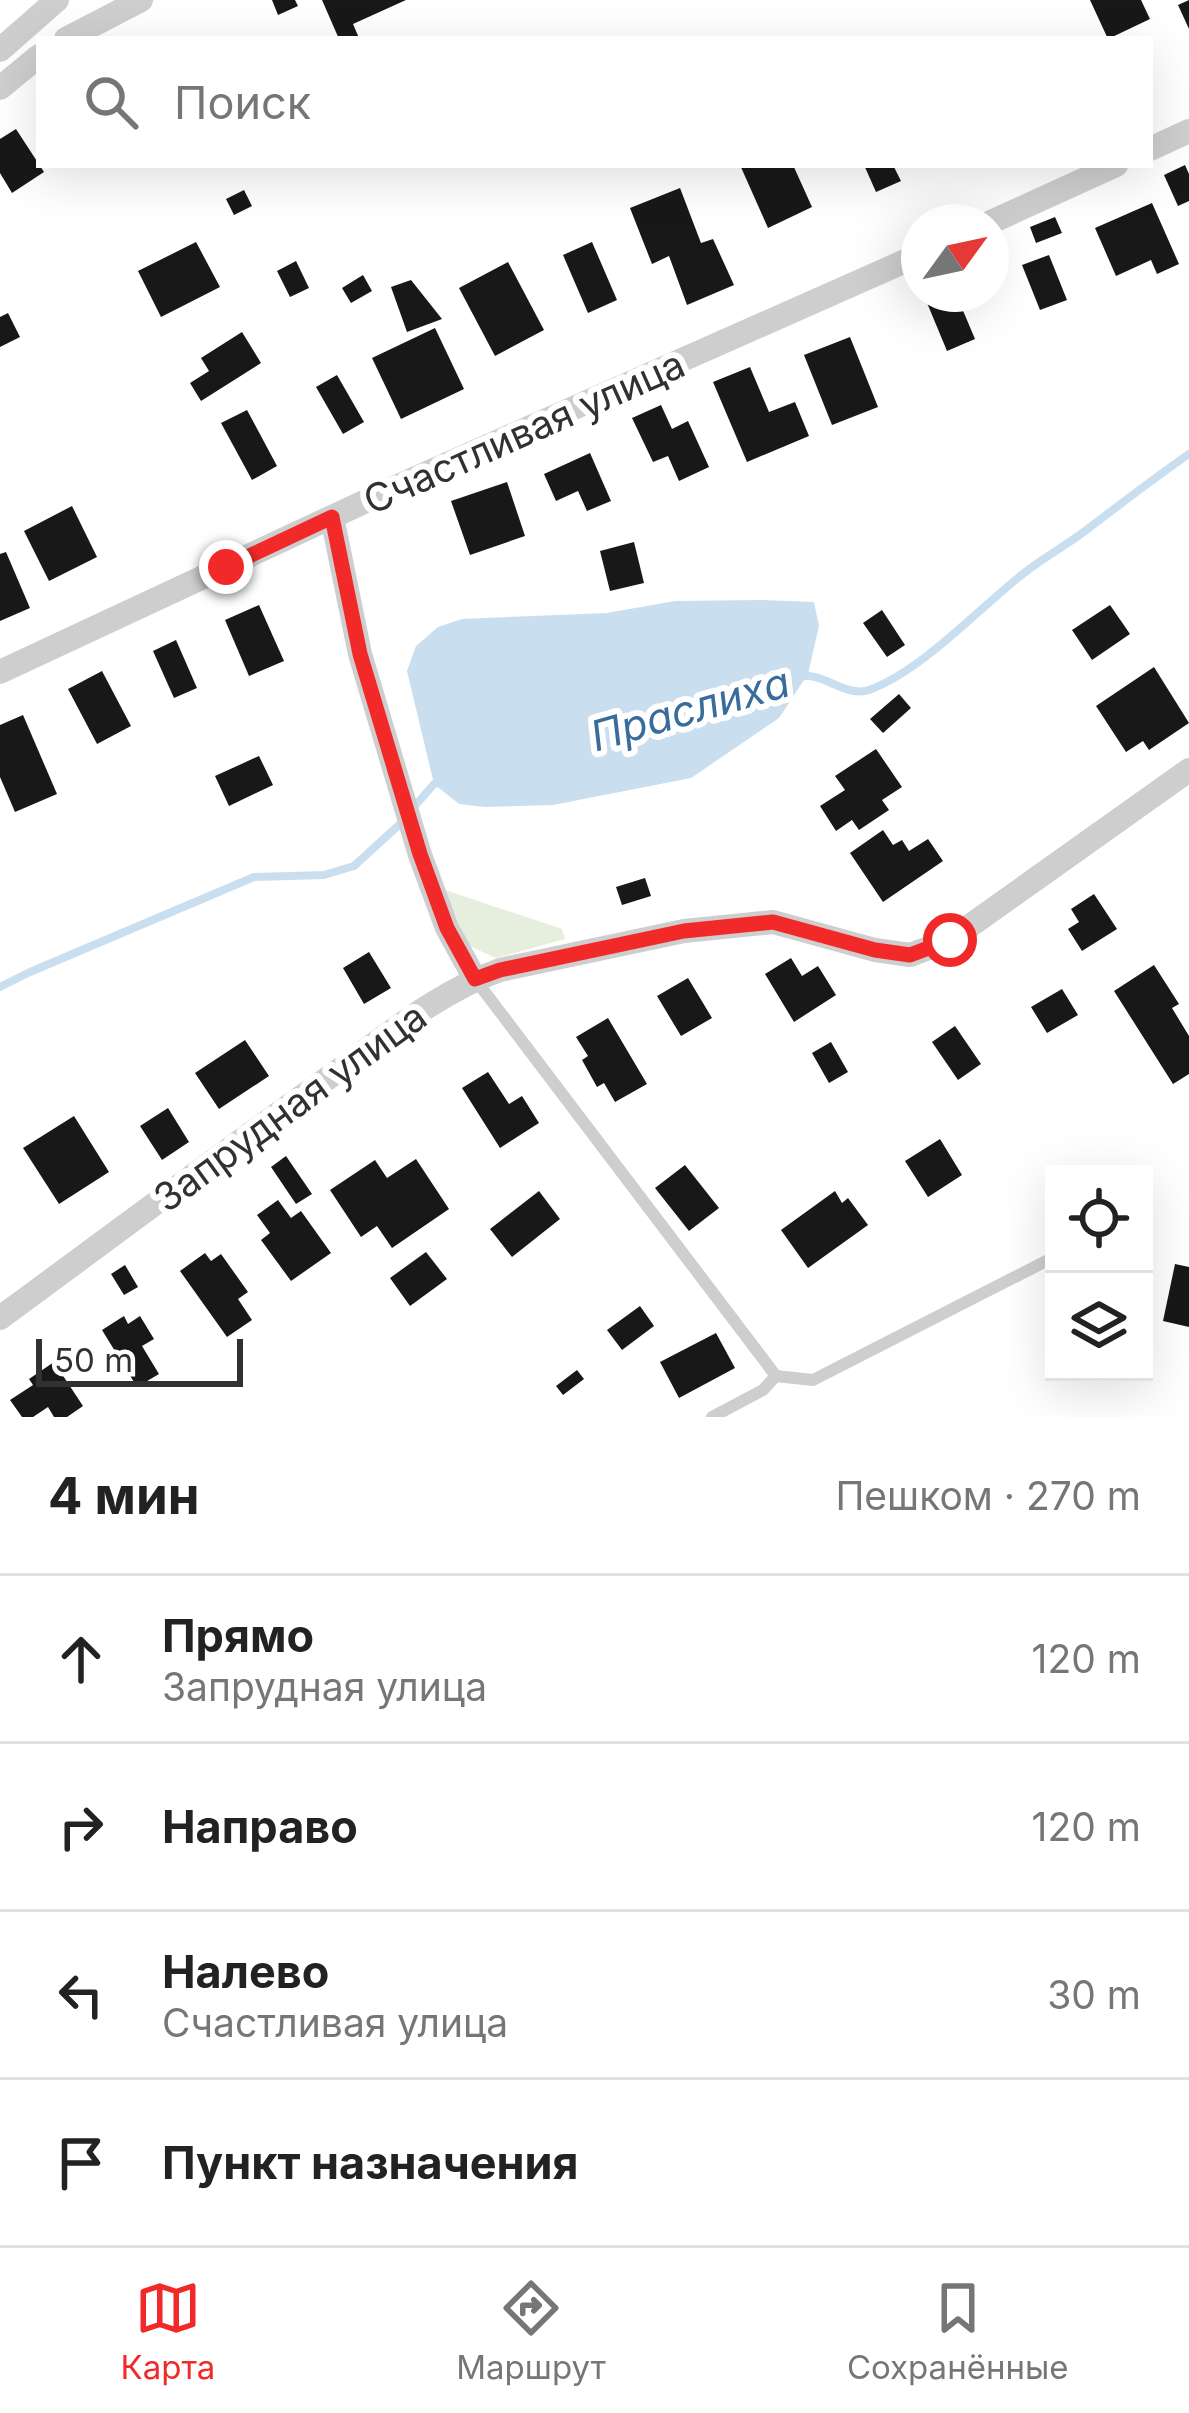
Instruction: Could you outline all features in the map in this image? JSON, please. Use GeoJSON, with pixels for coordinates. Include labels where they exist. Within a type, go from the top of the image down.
{"type":"FeatureCollection","features":[{"type":"Feature","properties":{"kind":"street"},"geometry":{"type":"LineString","coordinates":[[0,50],[56,0]]}},
{"type":"Feature","properties":{"kind":"street"},"geometry":{"type":"LineString","coordinates":[[72,36],[141,0]]}},
{"type":"Feature","properties":{"kind":"street"},"geometry":{"type":"LineString","coordinates":[[0,88],[36,58]]}},
{"type":"Feature","properties":{"kind":"street"},"geometry":{"type":"LineString","coordinates":[[1153,148],[1189,131]]}},
{"type":"Feature","properties":{"kind":"street"},"geometry":{"type":"LineString","coordinates":[[1009,214],[1109,168]]}},
{"type":"Feature","properties":{"kind":"street","name":"Счастливая улица"},"geometry":{"type":"LineString","coordinates":[[0,672],[332,517],[901,263]]}},
{"type":"Feature","properties":{"kind":"street"},"geometry":{"type":"LineString","coordinates":[[332,517],[360,654],[420,854],[447,928],[475,979]]}},
{"type":"Feature","properties":{"kind":"street","name":"Запрудная улица"},"geometry":{"type":"LineString","coordinates":[[0,1318],[299,1098],[475,979],[684,931],[773,922],[910,955],[950,940],[1189,770]]}},
{"type":"Feature","properties":{"kind":"lane"},"geometry":{"type":"LineString","coordinates":[[475,979],[776,1376],[813,1380],[1045,1262]]}},
{"type":"Feature","properties":{"kind":"lane"},"geometry":{"type":"LineString","coordinates":[[712,1417],[763,1390],[776,1376]]}},
{"type":"Feature","properties":{"kind":"green space"},"geometry":{"type":"Polygon","coordinates":[[[445,890],[562,929],[565,939],[496,958],[467,945],[445,890]]]}},
{"type":"Feature","properties":{"kind":"water"},"geometry":{"type":"Polygon","coordinates":[[[675,601],[814,602],[819,626],[808,674],[779,718],[691,778],[553,805],[485,807],[459,804],[434,784],[407,671],[416,646],[438,627],[462,619],[607,613],[675,601]]]}},
{"type":"Feature","properties":{"kind":"building"},"geometry":{"type":"Polygon","coordinates":[[[272,0],[295,0],[298,6],[278,15],[272,0]]]}},
{"type":"Feature","properties":{"kind":"building"},"geometry":{"type":"Polygon","coordinates":[[[322,0],[406,0],[353,24],[358,36],[338,36],[322,0]]]}},
{"type":"Feature","properties":{"kind":"building"},"geometry":{"type":"Polygon","coordinates":[[[1090,0],[1141,0],[1150,19],[1107,36],[1090,0]]]}},
{"type":"Feature","properties":{"kind":"building"},"geometry":{"type":"Polygon","coordinates":[[[1189,0],[1189,29],[1178,5],[1189,0]]]}},
{"type":"Feature","properties":{"kind":"building"},"geometry":{"type":"Polygon","coordinates":[[[16,129],[36,160],[36,168],[44,172],[12,193],[0,173],[0,139],[16,129]]]}},
{"type":"Feature","properties":{"kind":"building"},"geometry":{"type":"Polygon","coordinates":[[[1185,165],[1189,201],[1178,206],[1164,175],[1185,165]]]}},
{"type":"Feature","properties":{"kind":"building"},"geometry":{"type":"Polygon","coordinates":[[[741,168],[794,168],[812,207],[768,228],[741,168]]]}},
{"type":"Feature","properties":{"kind":"building"},"geometry":{"type":"Polygon","coordinates":[[[865,168],[894,168],[901,181],[876,192],[865,168]]]}},
{"type":"Feature","properties":{"kind":"building"},"geometry":{"type":"Polygon","coordinates":[[[680,188],[701,243],[713,239],[734,285],[687,305],[669,256],[652,264],[630,208],[680,188]]]}},
{"type":"Feature","properties":{"kind":"building"},"geometry":{"type":"Polygon","coordinates":[[[244,190],[252,206],[234,215],[226,199],[244,190]]]}},
{"type":"Feature","properties":{"kind":"building"},"geometry":{"type":"Polygon","coordinates":[[[1152,203],[1179,264],[1157,274],[1151,260],[1116,276],[1095,228],[1152,203]]]}},
{"type":"Feature","properties":{"kind":"building"},"geometry":{"type":"Polygon","coordinates":[[[1055,217],[1062,233],[1036,243],[1030,227],[1055,217]]]}},
{"type":"Feature","properties":{"kind":"building"},"geometry":{"type":"Polygon","coordinates":[[[196,242],[220,287],[161,317],[138,271],[196,242]]]}},
{"type":"Feature","properties":{"kind":"building"},"geometry":{"type":"Polygon","coordinates":[[[592,242],[617,300],[588,313],[563,255],[592,242]]]}},
{"type":"Feature","properties":{"kind":"building"},"geometry":{"type":"Polygon","coordinates":[[[1049,255],[1067,300],[1040,310],[1022,265],[1049,255]]]}},
{"type":"Feature","properties":{"kind":"building"},"geometry":{"type":"Polygon","coordinates":[[[296,261],[309,288],[290,297],[277,271],[296,261]]]}},
{"type":"Feature","properties":{"kind":"building"},"geometry":{"type":"Polygon","coordinates":[[[508,262],[544,330],[495,356],[459,288],[508,262]]]}},
{"type":"Feature","properties":{"kind":"building"},"geometry":{"type":"Polygon","coordinates":[[[363,275],[372,291],[351,303],[342,288],[363,275]]]}},
{"type":"Feature","properties":{"kind":"building"},"geometry":{"type":"Polygon","coordinates":[[[411,280],[442,319],[407,332],[391,287],[411,280]]]}},
{"type":"Feature","properties":{"kind":"building"},"geometry":{"type":"Polygon","coordinates":[[[931,312],[964,312],[975,339],[947,351],[931,312]]]}},
{"type":"Feature","properties":{"kind":"building"},"geometry":{"type":"Polygon","coordinates":[[[8,313],[20,337],[0,347],[0,317],[8,313]]]}},
{"type":"Feature","properties":{"kind":"building"},"geometry":{"type":"Polygon","coordinates":[[[435,328],[464,389],[401,419],[372,358],[435,328]]]}},
{"type":"Feature","properties":{"kind":"building"},"geometry":{"type":"Polygon","coordinates":[[[242,332],[261,363],[201,401],[190,383],[209,371],[201,358],[242,332]]]}},
{"type":"Feature","properties":{"kind":"building"},"geometry":{"type":"Polygon","coordinates":[[[850,337],[878,407],[832,425],[804,355],[850,337]]]}},
{"type":"Feature","properties":{"kind":"building"},"geometry":{"type":"Polygon","coordinates":[[[750,367],[769,412],[795,402],[809,436],[747,462],[713,382],[750,367]]]}},
{"type":"Feature","properties":{"kind":"building"},"geometry":{"type":"Polygon","coordinates":[[[337,375],[364,422],[343,434],[316,387],[337,375]]]}},
{"type":"Feature","properties":{"kind":"building"},"geometry":{"type":"Polygon","coordinates":[[[661,405],[672,429],[688,421],[709,467],[679,481],[668,456],[653,462],[632,418],[661,405]]]}},
{"type":"Feature","properties":{"kind":"building"},"geometry":{"type":"Polygon","coordinates":[[[247,410],[277,466],[252,480],[221,423],[247,410]]]}},
{"type":"Feature","properties":{"kind":"building"},"geometry":{"type":"Polygon","coordinates":[[[590,453],[611,501],[587,511],[578,491],[556,501],[544,474],[590,453]]]}},
{"type":"Feature","properties":{"kind":"building"},"geometry":{"type":"Polygon","coordinates":[[[507,482],[525,536],[470,555],[451,501],[507,482]]]}},
{"type":"Feature","properties":{"kind":"building"},"geometry":{"type":"Polygon","coordinates":[[[72,506],[97,557],[49,581],[24,531],[72,506]]]}},
{"type":"Feature","properties":{"kind":"building"},"geometry":{"type":"Polygon","coordinates":[[[634,542],[644,583],[610,591],[600,551],[634,542]]]}},
{"type":"Feature","properties":{"kind":"building"},"geometry":{"type":"Polygon","coordinates":[[[6,552],[30,608],[0,621],[0,554],[6,552]]]}},
{"type":"Feature","properties":{"kind":"building"},"geometry":{"type":"Polygon","coordinates":[[[259,605],[284,661],[249,676],[225,620],[259,605]]]}},
{"type":"Feature","properties":{"kind":"building"},"geometry":{"type":"Polygon","coordinates":[[[1110,605],[1130,634],[1092,660],[1072,630],[1110,605]]]}},
{"type":"Feature","properties":{"kind":"building"},"geometry":{"type":"Polygon","coordinates":[[[882,610],[905,645],[887,657],[863,623],[882,610]]]}},
{"type":"Feature","properties":{"kind":"building"},"geometry":{"type":"Polygon","coordinates":[[[176,640],[197,688],[174,698],[153,651],[176,640]]]}},
{"type":"Feature","properties":{"kind":"building"},"geometry":{"type":"Polygon","coordinates":[[[1154,667],[1189,723],[1149,750],[1143,741],[1126,752],[1096,706],[1154,667]]]}},
{"type":"Feature","properties":{"kind":"building"},"geometry":{"type":"Polygon","coordinates":[[[102,671],[131,726],[97,744],[68,689],[102,671]]]}},
{"type":"Feature","properties":{"kind":"building"},"geometry":{"type":"Polygon","coordinates":[[[899,694],[911,708],[883,733],[870,719],[899,694]]]}},
{"type":"Feature","properties":{"kind":"building"},"geometry":{"type":"Polygon","coordinates":[[[23,715],[57,794],[15,812],[0,777],[0,725],[23,715]]]}},
{"type":"Feature","properties":{"kind":"building"},"geometry":{"type":"Polygon","coordinates":[[[876,749],[902,787],[882,800],[889,810],[859,830],[852,820],[836,831],[820,806],[845,790],[835,776],[876,749]]]}},
{"type":"Feature","properties":{"kind":"building"},"geometry":{"type":"Polygon","coordinates":[[[259,756],[273,785],[229,806],[215,776],[259,756]]]}},
{"type":"Feature","properties":{"kind":"building"},"geometry":{"type":"Polygon","coordinates":[[[883,830],[893,845],[902,840],[909,851],[928,839],[943,861],[883,902],[850,853],[883,830]]]}},
{"type":"Feature","properties":{"kind":"building"},"geometry":{"type":"Polygon","coordinates":[[[645,878],[651,896],[622,905],[616,887],[645,878]]]}},
{"type":"Feature","properties":{"kind":"building"},"geometry":{"type":"Polygon","coordinates":[[[1094,894],[1117,929],[1082,951],[1068,929],[1079,922],[1071,909],[1094,894]]]}},
{"type":"Feature","properties":{"kind":"building"},"geometry":{"type":"Polygon","coordinates":[[[369,952],[391,988],[364,1004],[343,968],[369,952]]]}},
{"type":"Feature","properties":{"kind":"building"},"geometry":{"type":"Polygon","coordinates":[[[791,958],[802,976],[818,966],[836,995],[794,1022],[765,974],[791,958]]]}},
{"type":"Feature","properties":{"kind":"building"},"geometry":{"type":"Polygon","coordinates":[[[1154,965],[1179,1004],[1172,1008],[1189,1036],[1189,1074],[1173,1084],[1114,991],[1154,965]]]}},
{"type":"Feature","properties":{"kind":"building"},"geometry":{"type":"Polygon","coordinates":[[[688,978],[712,1018],[681,1036],[657,996],[688,978]]]}},
{"type":"Feature","properties":{"kind":"building"},"geometry":{"type":"Polygon","coordinates":[[[1062,989],[1078,1015],[1047,1033],[1031,1007],[1062,989]]]}},
{"type":"Feature","properties":{"kind":"building"},"geometry":{"type":"Polygon","coordinates":[[[608,1018],[647,1084],[615,1102],[604,1083],[597,1087],[582,1060],[588,1056],[576,1037],[608,1018]]]}},
{"type":"Feature","properties":{"kind":"building"},"geometry":{"type":"Polygon","coordinates":[[[955,1026],[981,1064],[958,1080],[932,1042],[955,1026]]]}},
{"type":"Feature","properties":{"kind":"building"},"geometry":{"type":"Polygon","coordinates":[[[245,1040],[269,1076],[219,1109],[195,1073],[245,1040]]]}},
{"type":"Feature","properties":{"kind":"building"},"geometry":{"type":"Polygon","coordinates":[[[831,1042],[848,1072],[829,1083],[812,1053],[831,1042]]]}},
{"type":"Feature","properties":{"kind":"building"},"geometry":{"type":"Polygon","coordinates":[[[488,1072],[509,1104],[522,1096],[539,1123],[500,1148],[462,1088],[488,1072]]]}},
{"type":"Feature","properties":{"kind":"building"},"geometry":{"type":"Polygon","coordinates":[[[168,1108],[189,1142],[162,1160],[140,1126],[168,1108]]]}},
{"type":"Feature","properties":{"kind":"building"},"geometry":{"type":"Polygon","coordinates":[[[74,1116],[109,1172],[59,1204],[23,1148],[74,1116]]]}},
{"type":"Feature","properties":{"kind":"building"},"geometry":{"type":"Polygon","coordinates":[[[940,1139],[962,1175],[928,1197],[905,1161],[940,1139]]]}},
{"type":"Feature","properties":{"kind":"building"},"geometry":{"type":"Polygon","coordinates":[[[286,1156],[312,1194],[296,1204],[271,1167],[286,1156]]]}},
{"type":"Feature","properties":{"kind":"building"},"geometry":{"type":"Polygon","coordinates":[[[416,1159],[449,1209],[392,1248],[377,1226],[361,1237],[330,1190],[375,1160],[387,1178],[416,1159]]]}},
{"type":"Feature","properties":{"kind":"building"},"geometry":{"type":"Polygon","coordinates":[[[685,1165],[719,1208],[689,1231],[655,1188],[685,1165]]]}},
{"type":"Feature","properties":{"kind":"building"},"geometry":{"type":"Polygon","coordinates":[[[539,1191],[560,1219],[512,1257],[490,1229],[539,1191]]]}},
{"type":"Feature","properties":{"kind":"building"},"geometry":{"type":"Polygon","coordinates":[[[835,1191],[842,1203],[848,1198],[868,1225],[808,1268],[781,1230],[835,1191]]]}},
{"type":"Feature","properties":{"kind":"building"},"geometry":{"type":"Polygon","coordinates":[[[278,1200],[291,1218],[301,1211],[331,1253],[291,1281],[261,1240],[270,1233],[257,1215],[278,1200]]]}},
{"type":"Feature","properties":{"kind":"building"},"geometry":{"type":"Polygon","coordinates":[[[426,1252],[447,1279],[410,1306],[390,1278],[426,1252]]]}},
{"type":"Feature","properties":{"kind":"building"},"geometry":{"type":"Polygon","coordinates":[[[205,1253],[211,1261],[221,1254],[248,1292],[238,1299],[252,1320],[227,1337],[180,1271],[205,1253]]]}},
{"type":"Feature","properties":{"kind":"building"},"geometry":{"type":"Polygon","coordinates":[[[1175,1264],[1189,1267],[1189,1327],[1163,1321],[1175,1264]]]}},
{"type":"Feature","properties":{"kind":"building"},"geometry":{"type":"Polygon","coordinates":[[[125,1265],[138,1287],[124,1295],[111,1274],[125,1265]]]}},
{"type":"Feature","properties":{"kind":"building"},"geometry":{"type":"Polygon","coordinates":[[[640,1306],[654,1326],[622,1350],[607,1330],[640,1306]]]}},
{"type":"Feature","properties":{"kind":"building"},"geometry":{"type":"Polygon","coordinates":[[[124,1316],[128,1324],[140,1316],[154,1339],[142,1346],[159,1374],[137,1387],[102,1330],[124,1316]]]}},
{"type":"Feature","properties":{"kind":"building"},"geometry":{"type":"Polygon","coordinates":[[[716,1333],[735,1368],[679,1398],[660,1362],[716,1333]]]}},
{"type":"Feature","properties":{"kind":"building"},"geometry":{"type":"Polygon","coordinates":[[[54,1362],[83,1406],[67,1417],[54,1417],[48,1407],[33,1417],[22,1417],[10,1400],[33,1385],[29,1379],[54,1362]]]}},
{"type":"Feature","properties":{"kind":"building"},"geometry":{"type":"Polygon","coordinates":[[[577,1370],[584,1379],[563,1395],[556,1386],[577,1370]]]}},
{"type":"Feature","properties":{"kind":"waterway","name":"Праслиха"},"geometry":{"type":"LineString","coordinates":[[799,677],[816,677],[860,691],[889,681],[929,654],[1031,568],[1189,454]]}},
{"type":"Feature","properties":{"kind":"waterway","name":"Праслиха"},"geometry":{"type":"LineString","coordinates":[[414,807],[439,783]]}},
{"type":"Feature","properties":{"kind":"waterway","name":"Праслиха"},"geometry":{"type":"LineString","coordinates":[[0,987],[254,877],[324,875],[354,866],[400,824]]}},
{"type":"Feature","properties":{"kind":"route"},"geometry":{"type":"LineString","coordinates":[[226,567],[332,517],[360,654],[420,854],[447,928],[475,979],[684,931],[773,922],[910,955],[950,940]]}}]}
